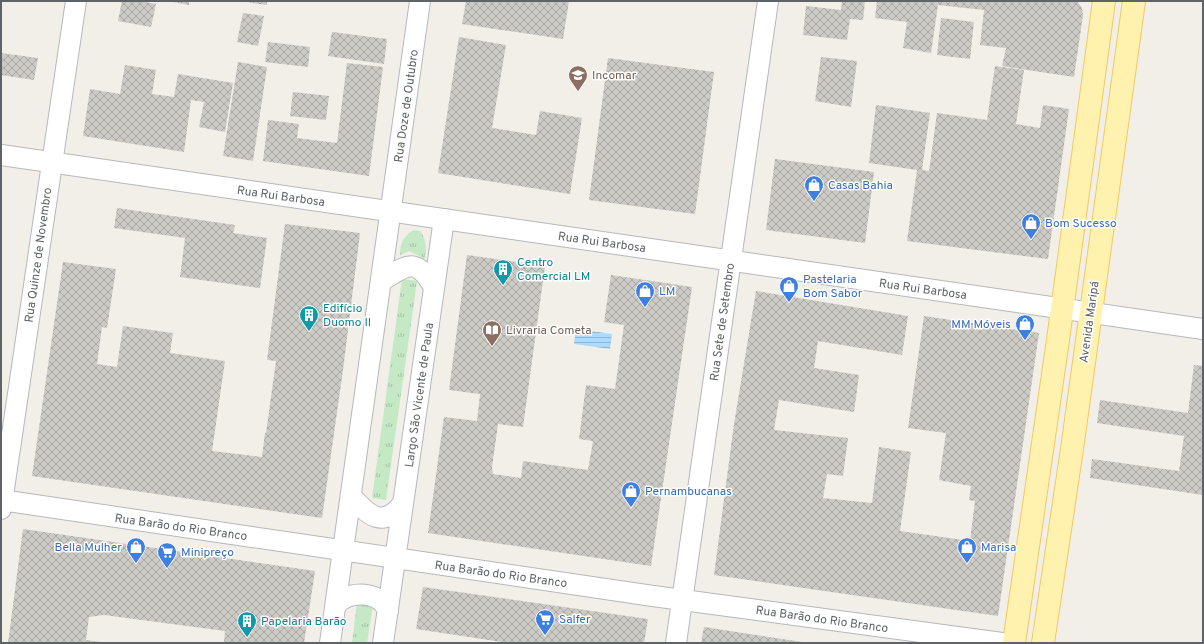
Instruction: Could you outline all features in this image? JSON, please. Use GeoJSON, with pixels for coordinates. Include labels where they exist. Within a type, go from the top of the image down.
{"type":"FeatureCollection","features":[{"type":"Feature","properties":{"kind":"main road"},"geometry":{"type":"LineString","coordinates":[[1014,643],[1088,125],[1104,1]]}},
{"type":"Feature","properties":{"kind":"main road","name":"Avenida Maripá"},"geometry":{"type":"LineString","coordinates":[[1043,643],[1134,1]]}},
{"type":"Feature","properties":{"kind":"main road"},"geometry":{"type":"LineString","coordinates":[[1088,125],[1117,128]]}},
{"type":"Feature","properties":{"kind":"main road"},"geometry":{"type":"LineString","coordinates":[[1020,599],[1026,610],[1039,612],[1049,604]]}},
{"type":"Feature","properties":{"kind":"street","name":"Rua Quinze de Novembro"},"geometry":{"type":"LineString","coordinates":[[1,503],[76,1]]}},
{"type":"Feature","properties":{"kind":"street","name":"Rua Doze de Outubro"},"geometry":{"type":"LineString","coordinates":[[391,212],[420,1]]}},
{"type":"Feature","properties":{"kind":"street","name":"Rua Sete de Setembro"},"geometry":{"type":"LineString","coordinates":[[676,643],[768,1]]}},
{"type":"Feature","properties":{"kind":"street","name":"Rua Rui Barbosa"},"geometry":{"type":"LineString","coordinates":[[1,155],[1203,329]]}},
{"type":"Feature","properties":{"kind":"street"},"geometry":{"type":"LineString","coordinates":[[330,643],[391,212]]}},
{"type":"Feature","properties":{"kind":"street","name":"Largo São Vicente de Paula"},"geometry":{"type":"LineString","coordinates":[[383,643],[444,219]]}},
{"type":"Feature","properties":{"kind":"street"},"geometry":{"type":"LineString","coordinates":[[381,281],[406,266],[412,266],[418,268],[434,287]]}},
{"type":"Feature","properties":{"kind":"street"},"geometry":{"type":"LineString","coordinates":[[351,496],[365,511],[377,518],[384,518],[392,514],[398,510],[403,503]]}},
{"type":"Feature","properties":{"kind":"street","name":"Rua Barão do Rio Branco"},"geometry":{"type":"LineString","coordinates":[[1,503],[682,600],[1002,643]]}},
{"type":"Feature","properties":{"kind":"street"},"geometry":{"type":"LineString","coordinates":[[336,605],[343,599],[352,595],[370,595],[383,602],[388,611]]}},
{"type":"Feature","properties":{"kind":"green space"},"geometry":{"type":"Polygon","coordinates":[[[414,230],[420,231],[424,238],[426,253],[424,261],[419,256],[409,251],[400,255],[403,240],[414,230]]]}},
{"type":"Feature","properties":{"kind":"green space"},"geometry":{"type":"Polygon","coordinates":[[[402,279],[417,281],[386,500],[372,498],[402,279]]]}},
{"type":"Feature","properties":{"kind":"green space"},"geometry":{"type":"Polygon","coordinates":[[[357,603],[373,605],[367,643],[352,643],[357,603]]]}},
{"type":"Feature","properties":{"kind":"water"},"geometry":{"type":"Polygon","coordinates":[[[576,329],[612,334],[610,349],[574,344],[576,329]]]}},
{"type":"Feature","properties":{"kind":"building"},"geometry":{"type":"Polygon","coordinates":[[[122,1],[140,1],[156,4],[151,27],[118,21],[122,1]]]}},
{"type":"Feature","properties":{"kind":"building"},"geometry":{"type":"Polygon","coordinates":[[[168,1],[189,1],[189,5],[168,1]]]}},
{"type":"Feature","properties":{"kind":"building"},"geometry":{"type":"Polygon","coordinates":[[[267,1],[267,5],[246,2],[267,1]]]}},
{"type":"Feature","properties":{"kind":"building"},"geometry":{"type":"Polygon","coordinates":[[[466,1],[569,1],[563,39],[462,24],[466,1]]]}},
{"type":"Feature","properties":{"kind":"building"},"geometry":{"type":"Polygon","coordinates":[[[842,1],[865,1],[863,20],[850,19],[847,40],[803,35],[806,6],[841,10],[842,1]]]}},
{"type":"Feature","properties":{"kind":"building"},"geometry":{"type":"Polygon","coordinates":[[[877,1],[1077,1],[1082,8],[1083,15],[1074,77],[1002,66],[1006,48],[980,45],[984,10],[938,5],[931,53],[903,48],[907,22],[875,18],[877,1]]]}},
{"type":"Feature","properties":{"kind":"building"},"geometry":{"type":"Polygon","coordinates":[[[243,13],[264,16],[258,46],[237,42],[243,13]]]}},
{"type":"Feature","properties":{"kind":"building"},"geometry":{"type":"Polygon","coordinates":[[[941,18],[974,22],[970,59],[937,55],[941,18]]]}},
{"type":"Feature","properties":{"kind":"building"},"geometry":{"type":"Polygon","coordinates":[[[332,32],[387,39],[384,64],[328,56],[332,32]]]}},
{"type":"Feature","properties":{"kind":"building"},"geometry":{"type":"Polygon","coordinates":[[[459,37],[506,45],[492,128],[536,135],[540,111],[582,118],[570,194],[438,173],[459,37]]]}},
{"type":"Feature","properties":{"kind":"building"},"geometry":{"type":"Polygon","coordinates":[[[268,42],[310,47],[308,67],[265,62],[268,42]]]}},
{"type":"Feature","properties":{"kind":"building"},"geometry":{"type":"Polygon","coordinates":[[[1,53],[38,58],[34,80],[1,75],[1,53]]]}},
{"type":"Feature","properties":{"kind":"building"},"geometry":{"type":"Polygon","coordinates":[[[821,57],[857,61],[851,107],[815,101],[821,57]]]}},
{"type":"Feature","properties":{"kind":"building"},"geometry":{"type":"Polygon","coordinates":[[[608,58],[714,72],[695,214],[589,200],[608,58]]]}},
{"type":"Feature","properties":{"kind":"building"},"geometry":{"type":"Polygon","coordinates":[[[238,62],[267,67],[253,161],[223,156],[238,62]]]}},
{"type":"Feature","properties":{"kind":"building"},"geometry":{"type":"Polygon","coordinates":[[[347,63],[383,67],[369,176],[263,161],[268,120],[299,124],[297,138],[337,143],[347,63]]]}},
{"type":"Feature","properties":{"kind":"building"},"geometry":{"type":"Polygon","coordinates":[[[125,65],[156,70],[152,94],[174,97],[178,74],[233,83],[225,132],[199,127],[204,102],[191,100],[184,152],[83,136],[90,89],[120,94],[125,65]]]}},
{"type":"Feature","properties":{"kind":"building"},"geometry":{"type":"Polygon","coordinates":[[[995,66],[1024,70],[1016,124],[1040,128],[1043,105],[1069,109],[1048,259],[907,241],[917,170],[869,163],[876,105],[930,113],[922,170],[929,171],[937,113],[987,120],[995,66]]]}},
{"type":"Feature","properties":{"kind":"building"},"geometry":{"type":"Polygon","coordinates":[[[293,92],[329,96],[326,120],[290,116],[293,92]]]}},
{"type":"Feature","properties":{"kind":"building"},"geometry":{"type":"Polygon","coordinates":[[[775,159],[874,172],[865,243],[766,230],[775,159]]]}},
{"type":"Feature","properties":{"kind":"building"},"geometry":{"type":"Polygon","coordinates":[[[117,208],[235,225],[233,233],[267,238],[260,288],[180,277],[185,238],[114,228],[117,208]]]}},
{"type":"Feature","properties":{"kind":"building"},"geometry":{"type":"Polygon","coordinates":[[[285,224],[360,233],[343,370],[322,518],[32,476],[63,262],[116,269],[107,328],[102,327],[97,364],[117,367],[123,326],[173,333],[170,353],[225,361],[212,451],[262,457],[276,361],[267,360],[285,224]]]}},
{"type":"Feature","properties":{"kind":"building"},"geometry":{"type":"Polygon","coordinates":[[[467,255],[545,266],[523,427],[498,424],[492,467],[493,474],[521,478],[523,461],[588,470],[593,441],[579,439],[586,385],[615,389],[624,325],[604,322],[611,275],[692,287],[651,566],[428,533],[444,417],[477,421],[480,394],[449,390],[467,255]]]}},
{"type":"Feature","properties":{"kind":"building"},"geometry":{"type":"Polygon","coordinates":[[[756,291],[908,316],[902,355],[818,341],[814,368],[859,375],[854,412],[779,400],[774,430],[848,438],[843,476],[827,474],[823,498],[872,503],[879,447],[911,452],[900,531],[970,541],[975,501],[969,500],[971,486],[939,480],[946,433],[908,428],[924,316],[1039,333],[998,616],[714,575],[734,424],[756,291]]]}},
{"type":"Feature","properties":{"kind":"building"},"geometry":{"type":"Polygon","coordinates":[[[1194,365],[1203,366],[1203,495],[1090,478],[1092,459],[1179,471],[1184,436],[1097,423],[1100,400],[1188,413],[1194,365]]]}},
{"type":"Feature","properties":{"kind":"building"},"geometry":{"type":"Polygon","coordinates":[[[23,529],[315,571],[304,643],[224,643],[225,631],[104,615],[89,617],[86,640],[100,643],[8,643],[23,529]]]}},
{"type":"Feature","properties":{"kind":"building"},"geometry":{"type":"Polygon","coordinates":[[[423,587],[648,619],[644,643],[502,643],[416,629],[423,587]]]}},
{"type":"Feature","properties":{"kind":"building"},"geometry":{"type":"Polygon","coordinates":[[[704,627],[802,642],[701,643],[704,627]]]}},
{"type":"Feature","properties":{"kind":"place","name":"Incomar"},"geometry":{"type":"Point","coordinates":[578,92]}},
{"type":"Feature","properties":{"kind":"place","name":"Casas Bahia"},"geometry":{"type":"Point","coordinates":[814,202]}},
{"type":"Feature","properties":{"kind":"place","name":"Bom Sucesso"},"geometry":{"type":"Point","coordinates":[1031,240]}},
{"type":"Feature","properties":{"kind":"place","name":"Centro Comercial LM"},"geometry":{"type":"Point","coordinates":[503,286]}},
{"type":"Feature","properties":{"kind":"place","name":"Pastelaria Bom Sabor"},"geometry":{"type":"Point","coordinates":[789,303]}},
{"type":"Feature","properties":{"kind":"place","name":"LM"},"geometry":{"type":"Point","coordinates":[645,308]}},
{"type":"Feature","properties":{"kind":"place","name":"Edifício Duomo II"},"geometry":{"type":"Point","coordinates":[309,332]}},
{"type":"Feature","properties":{"kind":"place","name":"MM Móveis"},"geometry":{"type":"Point","coordinates":[1025,341]}},
{"type":"Feature","properties":{"kind":"place","name":"Livraria Cometa"},"geometry":{"type":"Point","coordinates":[492,347]}},
{"type":"Feature","properties":{"kind":"place","name":"Pernambucanas"},"geometry":{"type":"Point","coordinates":[631,508]}},
{"type":"Feature","properties":{"kind":"place","name":"Bella Mulher"},"geometry":{"type":"Point","coordinates":[136,564]}},
{"type":"Feature","properties":{"kind":"place","name":"Marisa"},"geometry":{"type":"Point","coordinates":[967,564]}},
{"type":"Feature","properties":{"kind":"place","name":"Minipreço"},"geometry":{"type":"Point","coordinates":[167,569]}},
{"type":"Feature","properties":{"kind":"place","name":"Salfer"},"geometry":{"type":"Point","coordinates":[545,636]}},
{"type":"Feature","properties":{"kind":"place","name":"Papelaria Barão"},"geometry":{"type":"Point","coordinates":[247,638]}}]}
